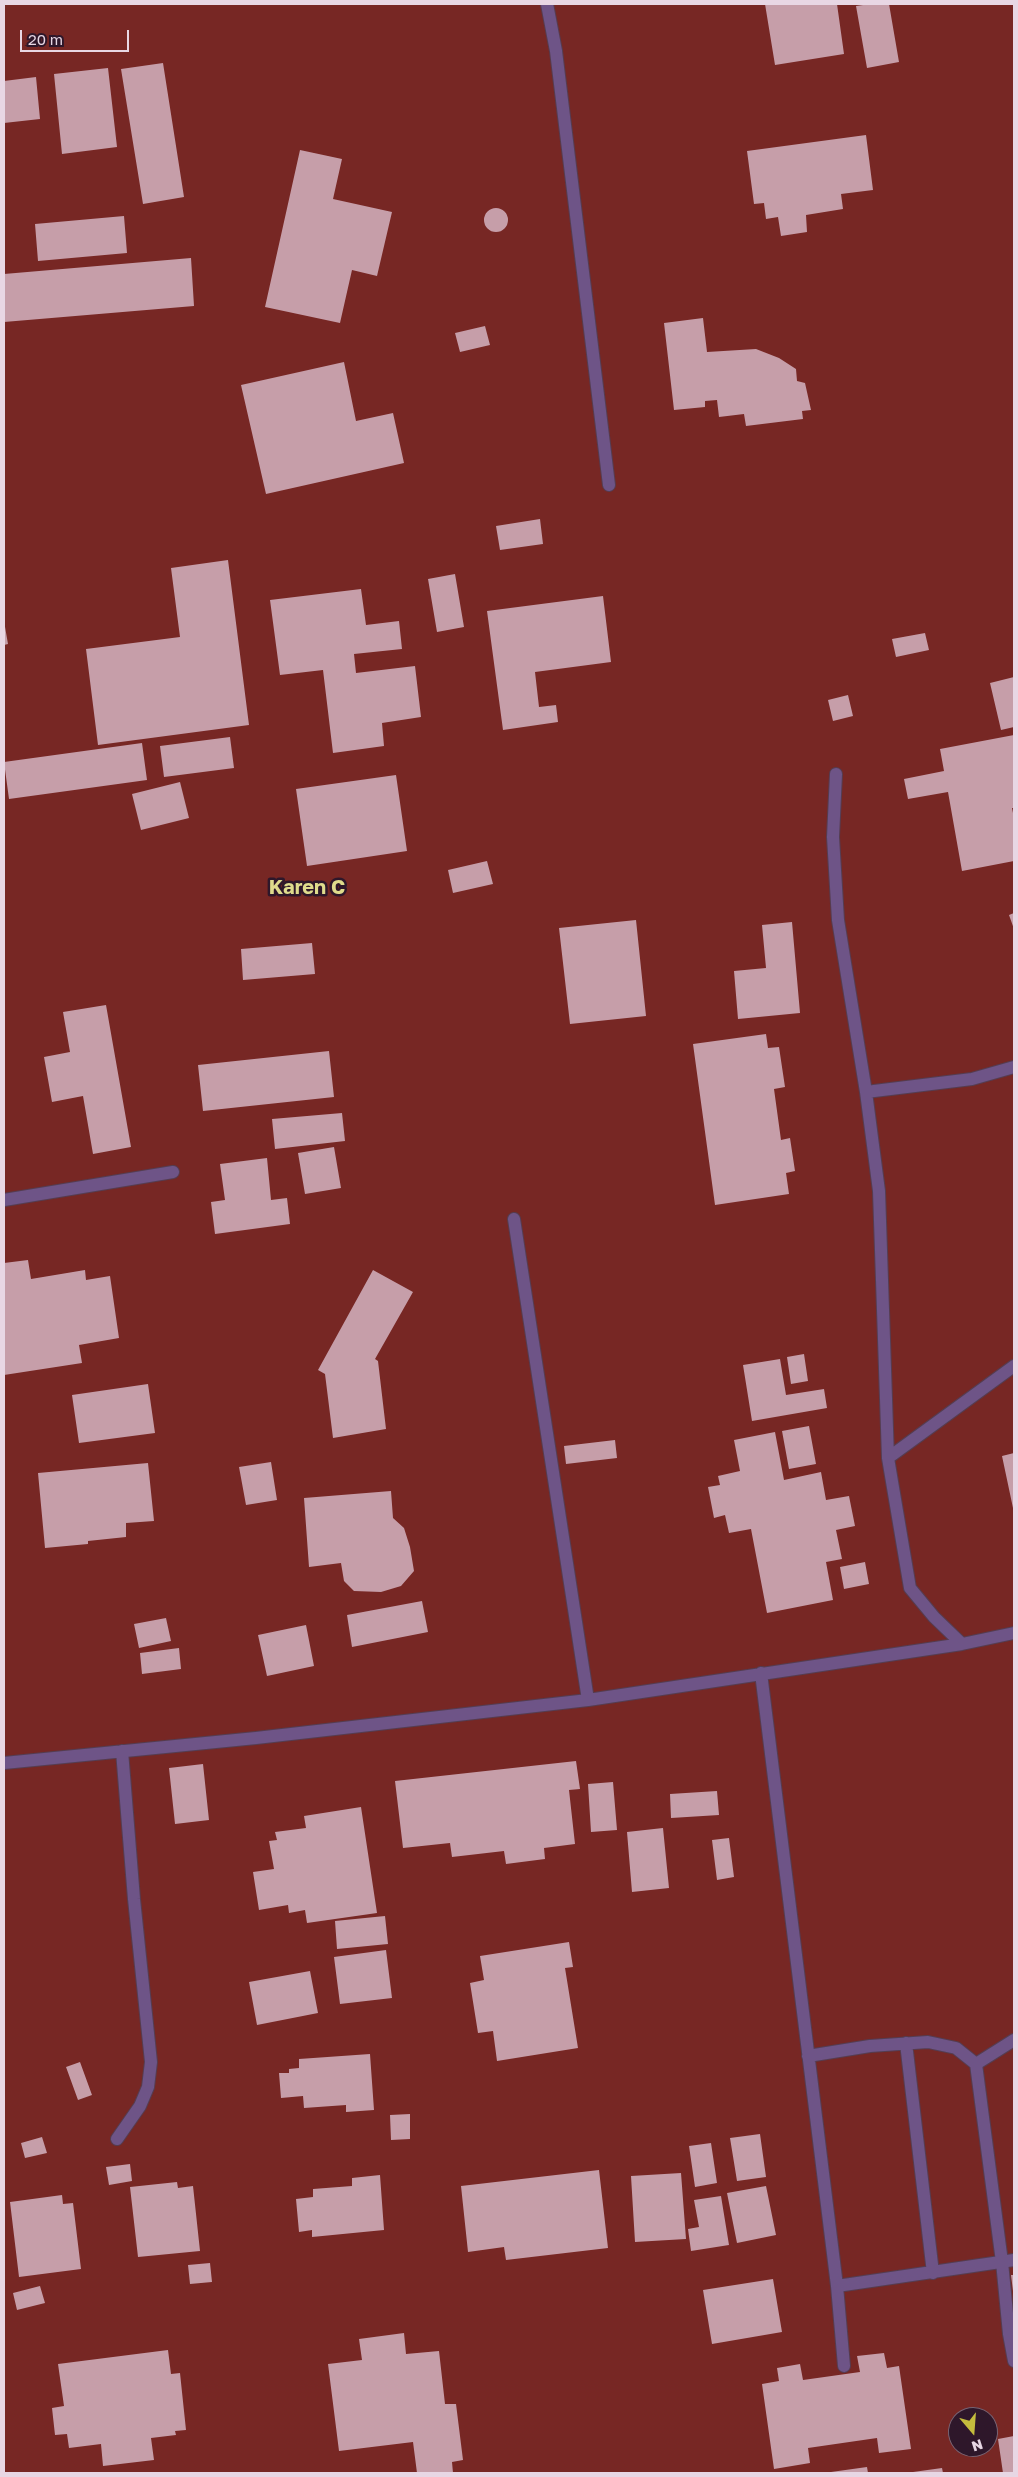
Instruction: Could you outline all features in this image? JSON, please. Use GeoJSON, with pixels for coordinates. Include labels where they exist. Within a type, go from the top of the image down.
{"type":"FeatureCollection","features":[{"type":"Feature","properties":{"kind":"street"},"geometry":{"type":"LineString","coordinates":[[547,4],[556,51],[609,485]]}},
{"type":"Feature","properties":{"kind":"street"},"geometry":{"type":"LineString","coordinates":[[836,774],[833,837],[838,920],[866,1092],[879,1192],[888,1458],[910,1588],[934,1617],[962,1644]]}},
{"type":"Feature","properties":{"kind":"street"},"geometry":{"type":"LineString","coordinates":[[866,1092],[972,1079],[1014,1067]]}},
{"type":"Feature","properties":{"kind":"street"},"geometry":{"type":"LineString","coordinates":[[4,1200],[173,1172]]}},
{"type":"Feature","properties":{"kind":"street"},"geometry":{"type":"LineString","coordinates":[[514,1219],[588,1700]]}},
{"type":"Feature","properties":{"kind":"street"},"geometry":{"type":"LineString","coordinates":[[888,1458],[1014,1366]]}},
{"type":"Feature","properties":{"kind":"street"},"geometry":{"type":"LineString","coordinates":[[4,1763],[588,1700],[962,1644],[1014,1633]]}},
{"type":"Feature","properties":{"kind":"street"},"geometry":{"type":"LineString","coordinates":[[761,1674],[837,2286],[844,2366]]}},
{"type":"Feature","properties":{"kind":"street"},"geometry":{"type":"LineString","coordinates":[[117,2139],[143,2100],[148,2087],[151,2062],[136,1919],[122,1751]]}},
{"type":"Feature","properties":{"kind":"street"},"geometry":{"type":"LineString","coordinates":[[976,2064],[1014,2040]]}},
{"type":"Feature","properties":{"kind":"street"},"geometry":{"type":"LineString","coordinates":[[808,2056],[906,2043],[928,2042],[956,2048],[976,2064],[1008,2261],[1009,2334],[1014,2361]]}},
{"type":"Feature","properties":{"kind":"street"},"geometry":{"type":"LineString","coordinates":[[906,2043],[933,2273]]}},
{"type":"Feature","properties":{"kind":"street"},"geometry":{"type":"LineString","coordinates":[[837,2286],[1008,2261]]}},
{"type":"Feature","properties":{"kind":"shaded area"},"geometry":{"type":"Polygon","coordinates":[[[4,4],[1014,4],[1014,2473],[4,2473],[4,4]]]}},
{"type":"Feature","properties":{"kind":"building"},"geometry":{"type":"Polygon","coordinates":[[[765,4],[837,4],[844,54],[775,65],[765,4]]]}},
{"type":"Feature","properties":{"kind":"building"},"geometry":{"type":"Polygon","coordinates":[[[889,4],[899,62],[867,68],[856,6],[889,4]]]}},
{"type":"Feature","properties":{"kind":"building"},"geometry":{"type":"Polygon","coordinates":[[[163,63],[184,197],[143,204],[121,69],[163,63]]]}},
{"type":"Feature","properties":{"kind":"building"},"geometry":{"type":"Polygon","coordinates":[[[108,68],[117,147],[62,154],[54,74],[108,68]]]}},
{"type":"Feature","properties":{"kind":"building"},"geometry":{"type":"Polygon","coordinates":[[[36,77],[40,119],[4,123],[4,81],[36,77]]]}},
{"type":"Feature","properties":{"kind":"building"},"geometry":{"type":"Polygon","coordinates":[[[866,135],[873,190],[841,194],[843,209],[806,215],[807,232],[781,236],[778,217],[766,219],[764,203],[754,204],[747,151],[866,135]]]}},
{"type":"Feature","properties":{"kind":"building"},"geometry":{"type":"Polygon","coordinates":[[[300,150],[342,159],[333,199],[392,212],[377,276],[352,270],[340,323],[265,307],[300,150]]]}},
{"type":"Feature","properties":{"kind":"building"},"geometry":{"type":"Polygon","coordinates":[[[496,208],[505,211],[508,220],[505,229],[496,232],[487,229],[484,220],[487,211],[496,208]]]}},
{"type":"Feature","properties":{"kind":"building"},"geometry":{"type":"Polygon","coordinates":[[[124,216],[127,253],[38,261],[35,224],[124,216]]]}},
{"type":"Feature","properties":{"kind":"building"},"geometry":{"type":"Polygon","coordinates":[[[191,258],[194,306],[4,322],[4,274],[191,258]]]}},
{"type":"Feature","properties":{"kind":"building"},"geometry":{"type":"Polygon","coordinates":[[[703,318],[707,352],[756,349],[779,358],[796,369],[797,381],[805,383],[811,410],[802,411],[803,419],[746,426],[744,414],[719,417],[717,400],[705,401],[705,407],[674,410],[664,323],[703,318]]]}},
{"type":"Feature","properties":{"kind":"building"},"geometry":{"type":"Polygon","coordinates":[[[485,326],[490,345],[460,352],[455,333],[485,326]]]}},
{"type":"Feature","properties":{"kind":"building"},"geometry":{"type":"Polygon","coordinates":[[[344,362],[356,421],[393,413],[404,463],[266,494],[241,385],[344,362]]]}},
{"type":"Feature","properties":{"kind":"building"},"geometry":{"type":"Polygon","coordinates":[[[540,519],[543,544],[500,550],[496,526],[540,519]]]}},
{"type":"Feature","properties":{"kind":"building"},"geometry":{"type":"Polygon","coordinates":[[[228,560],[249,725],[98,745],[86,649],[180,637],[171,568],[228,560]]]}},
{"type":"Feature","properties":{"kind":"building"},"geometry":{"type":"Polygon","coordinates":[[[455,574],[464,627],[437,632],[428,579],[455,574]]]}},
{"type":"Feature","properties":{"kind":"building"},"geometry":{"type":"Polygon","coordinates":[[[361,589],[366,625],[399,621],[402,649],[354,654],[356,673],[415,666],[421,717],[382,723],[384,746],[333,753],[323,670],[280,675],[270,600],[361,589]]]}},
{"type":"Feature","properties":{"kind":"building"},"geometry":{"type":"Polygon","coordinates":[[[603,596],[611,662],[535,672],[539,707],[556,705],[558,722],[503,730],[487,611],[603,596]]]}},
{"type":"Feature","properties":{"kind":"building"},"geometry":{"type":"Polygon","coordinates":[[[4,621],[8,644],[4,645],[4,621]]]}},
{"type":"Feature","properties":{"kind":"building"},"geometry":{"type":"Polygon","coordinates":[[[925,633],[929,650],[896,657],[892,639],[925,633]]]}},
{"type":"Feature","properties":{"kind":"building"},"geometry":{"type":"Polygon","coordinates":[[[1014,677],[1014,727],[1001,730],[990,683],[1014,677]]]}},
{"type":"Feature","properties":{"kind":"building"},"geometry":{"type":"Polygon","coordinates":[[[848,695],[853,716],[833,721],[828,700],[848,695]]]}},
{"type":"Feature","properties":{"kind":"building"},"geometry":{"type":"Polygon","coordinates":[[[1014,735],[1014,808],[1012,808],[1014,818],[1014,861],[962,871],[948,792],[908,799],[904,779],[944,771],[940,749],[1014,735]]]}},
{"type":"Feature","properties":{"kind":"building"},"geometry":{"type":"Polygon","coordinates":[[[230,737],[234,768],[164,777],[160,746],[230,737]]]}},
{"type":"Feature","properties":{"kind":"building"},"geometry":{"type":"Polygon","coordinates":[[[142,743],[147,780],[9,799],[4,762],[142,743]]]}},
{"type":"Feature","properties":{"kind":"building"},"geometry":{"type":"Polygon","coordinates":[[[396,775],[407,851],[307,866],[296,789],[396,775]]]}},
{"type":"Feature","properties":{"kind":"building"},"geometry":{"type":"Polygon","coordinates":[[[180,782],[189,818],[141,830],[132,794],[180,782]]]}},
{"type":"Feature","properties":{"kind":"building"},"geometry":{"type":"Polygon","coordinates":[[[487,861],[493,884],[453,893],[448,870],[487,861]]]}},
{"type":"Feature","properties":{"kind":"building"},"geometry":{"type":"Polygon","coordinates":[[[1014,913],[1014,929],[1009,915],[1014,913]]]}},
{"type":"Feature","properties":{"kind":"building"},"geometry":{"type":"Polygon","coordinates":[[[636,920],[646,1016],[570,1024],[559,928],[636,920]]]}},
{"type":"Feature","properties":{"kind":"building"},"geometry":{"type":"Polygon","coordinates":[[[792,922],[800,1013],[738,1019],[734,971],[766,968],[762,925],[792,922]]]}},
{"type":"Feature","properties":{"kind":"building"},"geometry":{"type":"Polygon","coordinates":[[[312,943],[315,974],[243,980],[241,949],[312,943]]]}},
{"type":"Feature","properties":{"kind":"building"},"geometry":{"type":"Polygon","coordinates":[[[106,1005],[131,1147],[93,1154],[83,1096],[52,1102],[44,1057],[70,1052],[63,1012],[106,1005]]]}},
{"type":"Feature","properties":{"kind":"building"},"geometry":{"type":"Polygon","coordinates":[[[766,1034],[768,1048],[779,1047],[785,1087],[774,1089],[781,1140],[790,1138],[795,1171],[786,1173],[789,1194],[715,1205],[693,1044],[766,1034]]]}},
{"type":"Feature","properties":{"kind":"building"},"geometry":{"type":"Polygon","coordinates":[[[329,1051],[334,1097],[203,1111],[198,1065],[329,1051]]]}},
{"type":"Feature","properties":{"kind":"building"},"geometry":{"type":"Polygon","coordinates":[[[342,1113],[345,1141],[275,1149],[272,1119],[342,1113]]]}},
{"type":"Feature","properties":{"kind":"building"},"geometry":{"type":"Polygon","coordinates":[[[334,1147],[341,1188],[305,1194],[298,1153],[334,1147]]]}},
{"type":"Feature","properties":{"kind":"building"},"geometry":{"type":"Polygon","coordinates":[[[267,1158],[271,1200],[287,1198],[290,1224],[215,1234],[211,1202],[225,1200],[220,1164],[267,1158]]]}},
{"type":"Feature","properties":{"kind":"building"},"geometry":{"type":"Polygon","coordinates":[[[28,1260],[31,1279],[85,1270],[86,1280],[110,1276],[119,1338],[79,1345],[82,1363],[4,1375],[4,1263],[28,1260]]]}},
{"type":"Feature","properties":{"kind":"building"},"geometry":{"type":"Polygon","coordinates":[[[373,1270],[413,1292],[375,1359],[378,1361],[386,1429],[333,1438],[325,1374],[318,1370],[373,1270]]]}},
{"type":"Feature","properties":{"kind":"building"},"geometry":{"type":"Polygon","coordinates":[[[804,1354],[808,1381],[791,1384],[787,1357],[804,1354]]]}},
{"type":"Feature","properties":{"kind":"building"},"geometry":{"type":"Polygon","coordinates":[[[780,1359],[786,1395],[824,1389],[827,1408],[752,1421],[743,1365],[780,1359]]]}},
{"type":"Feature","properties":{"kind":"building"},"geometry":{"type":"Polygon","coordinates":[[[148,1384],[155,1433],[79,1443],[72,1395],[148,1384]]]}},
{"type":"Feature","properties":{"kind":"building"},"geometry":{"type":"Polygon","coordinates":[[[809,1426],[816,1464],[789,1469],[782,1431],[809,1426]]]}},
{"type":"Feature","properties":{"kind":"building"},"geometry":{"type":"Polygon","coordinates":[[[775,1432],[784,1480],[821,1472],[826,1500],[849,1496],[855,1526],[836,1530],[842,1559],[826,1562],[833,1600],[767,1613],[751,1529],[729,1533],[725,1515],[714,1518],[708,1487],[720,1485],[718,1476],[740,1471],[734,1440],[775,1432]]]}},
{"type":"Feature","properties":{"kind":"building"},"geometry":{"type":"Polygon","coordinates":[[[615,1440],[617,1458],[566,1464],[564,1446],[615,1440]]]}},
{"type":"Feature","properties":{"kind":"building"},"geometry":{"type":"Polygon","coordinates":[[[1014,1453],[1014,1508],[1013,1508],[1002,1456],[1014,1453]]]}},
{"type":"Feature","properties":{"kind":"building"},"geometry":{"type":"Polygon","coordinates":[[[271,1462],[277,1500],[246,1505],[239,1467],[271,1462]]]}},
{"type":"Feature","properties":{"kind":"building"},"geometry":{"type":"Polygon","coordinates":[[[148,1463],[154,1521],[126,1523],[126,1537],[88,1541],[88,1544],[45,1548],[38,1473],[148,1463]]]}},
{"type":"Feature","properties":{"kind":"building"},"geometry":{"type":"Polygon","coordinates":[[[391,1491],[393,1518],[404,1528],[410,1547],[414,1571],[401,1586],[381,1592],[354,1591],[344,1581],[341,1563],[309,1567],[304,1498],[391,1491]]]}},
{"type":"Feature","properties":{"kind":"building"},"geometry":{"type":"Polygon","coordinates":[[[865,1562],[869,1584],[844,1589],[840,1567],[865,1562]]]}},
{"type":"Feature","properties":{"kind":"building"},"geometry":{"type":"Polygon","coordinates":[[[422,1601],[428,1632],[352,1647],[347,1615],[422,1601]]]}},
{"type":"Feature","properties":{"kind":"building"},"geometry":{"type":"Polygon","coordinates":[[[166,1618],[171,1641],[139,1648],[134,1624],[166,1618]]]}},
{"type":"Feature","properties":{"kind":"building"},"geometry":{"type":"Polygon","coordinates":[[[306,1625],[314,1666],[267,1676],[258,1635],[306,1625]]]}},
{"type":"Feature","properties":{"kind":"building"},"geometry":{"type":"Polygon","coordinates":[[[179,1648],[181,1669],[142,1674],[140,1653],[179,1648]]]}},
{"type":"Feature","properties":{"kind":"building"},"geometry":{"type":"Polygon","coordinates":[[[576,1761],[580,1789],[569,1790],[575,1844],[544,1848],[545,1859],[506,1864],[504,1851],[452,1857],[450,1843],[403,1848],[395,1781],[576,1761]]]}},
{"type":"Feature","properties":{"kind":"building"},"geometry":{"type":"Polygon","coordinates":[[[203,1764],[209,1820],[175,1824],[169,1768],[203,1764]]]}},
{"type":"Feature","properties":{"kind":"building"},"geometry":{"type":"Polygon","coordinates":[[[613,1782],[617,1830],[591,1832],[588,1784],[613,1782]]]}},
{"type":"Feature","properties":{"kind":"building"},"geometry":{"type":"Polygon","coordinates":[[[717,1791],[719,1815],[671,1818],[670,1794],[717,1791]]]}},
{"type":"Feature","properties":{"kind":"building"},"geometry":{"type":"Polygon","coordinates":[[[361,1807],[377,1913],[307,1923],[305,1910],[289,1913],[288,1905],[259,1910],[253,1872],[274,1869],[269,1841],[277,1840],[275,1832],[306,1828],[304,1816],[361,1807]]]}},
{"type":"Feature","properties":{"kind":"building"},"geometry":{"type":"Polygon","coordinates":[[[663,1828],[669,1888],[632,1892],[627,1832],[663,1828]]]}},
{"type":"Feature","properties":{"kind":"building"},"geometry":{"type":"Polygon","coordinates":[[[729,1838],[734,1877],[717,1880],[712,1840],[729,1838]]]}},
{"type":"Feature","properties":{"kind":"building"},"geometry":{"type":"Polygon","coordinates":[[[385,1916],[388,1944],[337,1949],[335,1921],[385,1916]]]}},
{"type":"Feature","properties":{"kind":"building"},"geometry":{"type":"Polygon","coordinates":[[[569,1942],[573,1967],[565,1968],[578,2048],[497,2061],[493,2031],[478,2033],[470,1983],[484,1980],[480,1956],[569,1942]]]}},
{"type":"Feature","properties":{"kind":"building"},"geometry":{"type":"Polygon","coordinates":[[[386,1950],[392,1998],[340,2004],[334,1957],[386,1950]]]}},
{"type":"Feature","properties":{"kind":"building"},"geometry":{"type":"Polygon","coordinates":[[[310,1971],[318,2013],[257,2025],[249,1982],[310,1971]]]}},
{"type":"Feature","properties":{"kind":"building"},"geometry":{"type":"Polygon","coordinates":[[[370,2054],[374,2110],[346,2112],[346,2105],[304,2108],[303,2096],[281,2098],[279,2073],[289,2073],[289,2069],[299,2068],[299,2059],[370,2054]]]}},
{"type":"Feature","properties":{"kind":"building"},"geometry":{"type":"Polygon","coordinates":[[[80,2062],[92,2095],[78,2100],[66,2067],[80,2062]]]}},
{"type":"Feature","properties":{"kind":"building"},"geometry":{"type":"Polygon","coordinates":[[[410,2114],[410,2139],[391,2140],[390,2115],[410,2114]]]}},
{"type":"Feature","properties":{"kind":"building"},"geometry":{"type":"Polygon","coordinates":[[[760,2134],[766,2177],[737,2181],[730,2138],[760,2134]]]}},
{"type":"Feature","properties":{"kind":"building"},"geometry":{"type":"Polygon","coordinates":[[[42,2137],[47,2153],[25,2158],[21,2143],[42,2137]]]}},
{"type":"Feature","properties":{"kind":"building"},"geometry":{"type":"Polygon","coordinates":[[[711,2143],[717,2183],[695,2187],[689,2146],[711,2143]]]}},
{"type":"Feature","properties":{"kind":"building"},"geometry":{"type":"Polygon","coordinates":[[[130,2164],[132,2181],[109,2185],[106,2167],[130,2164]]]}},
{"type":"Feature","properties":{"kind":"building"},"geometry":{"type":"Polygon","coordinates":[[[599,2170],[608,2248],[506,2260],[504,2247],[468,2252],[461,2186],[599,2170]]]}},
{"type":"Feature","properties":{"kind":"building"},"geometry":{"type":"Polygon","coordinates":[[[681,2173],[686,2239],[635,2242],[631,2176],[681,2173]]]}},
{"type":"Feature","properties":{"kind":"building"},"geometry":{"type":"Polygon","coordinates":[[[380,2175],[384,2230],[312,2237],[312,2230],[299,2232],[296,2199],[313,2197],[313,2189],[352,2186],[352,2178],[380,2175]]]}},
{"type":"Feature","properties":{"kind":"building"},"geometry":{"type":"Polygon","coordinates":[[[177,2182],[178,2188],[193,2186],[200,2251],[138,2257],[130,2187],[177,2182]]]}},
{"type":"Feature","properties":{"kind":"building"},"geometry":{"type":"Polygon","coordinates":[[[766,2186],[776,2235],[737,2243],[727,2193],[766,2186]]]}},
{"type":"Feature","properties":{"kind":"building"},"geometry":{"type":"Polygon","coordinates":[[[62,2195],[63,2204],[73,2203],[81,2269],[19,2277],[10,2202],[62,2195]]]}},
{"type":"Feature","properties":{"kind":"building"},"geometry":{"type":"Polygon","coordinates":[[[721,2196],[729,2245],[691,2251],[688,2229],[699,2227],[694,2200],[721,2196]]]}},
{"type":"Feature","properties":{"kind":"building"},"geometry":{"type":"Polygon","coordinates":[[[210,2263],[212,2282],[190,2284],[188,2265],[210,2263]]]}},
{"type":"Feature","properties":{"kind":"building"},"geometry":{"type":"Polygon","coordinates":[[[1011,2275],[1014,2275],[1013,2291],[1011,2275]]]}},
{"type":"Feature","properties":{"kind":"building"},"geometry":{"type":"Polygon","coordinates":[[[773,2279],[782,2332],[712,2344],[703,2290],[773,2279]]]}},
{"type":"Feature","properties":{"kind":"building"},"geometry":{"type":"Polygon","coordinates":[[[40,2286],[45,2303],[17,2310],[13,2293],[40,2286]]]}},
{"type":"Feature","properties":{"kind":"building"},"geometry":{"type":"Polygon","coordinates":[[[404,2333],[406,2354],[439,2351],[445,2404],[456,2404],[463,2460],[452,2462],[453,2473],[417,2473],[413,2442],[339,2451],[328,2364],[362,2360],[359,2339],[404,2333]]]}},
{"type":"Feature","properties":{"kind":"building"},"geometry":{"type":"Polygon","coordinates":[[[168,2350],[171,2374],[180,2373],[186,2430],[175,2431],[176,2435],[151,2438],[154,2460],[103,2466],[101,2444],[69,2448],[67,2434],[55,2435],[52,2408],[64,2406],[58,2364],[168,2350]]]}},
{"type":"Feature","properties":{"kind":"building"},"geometry":{"type":"Polygon","coordinates":[[[884,2353],[887,2368],[899,2366],[911,2449],[879,2453],[877,2438],[808,2448],[810,2463],[774,2469],[762,2384],[779,2381],[777,2368],[800,2364],[803,2380],[860,2372],[857,2356],[884,2353]]]}},
{"type":"Feature","properties":{"kind":"building"},"geometry":{"type":"Polygon","coordinates":[[[1014,2436],[1014,2473],[1003,2473],[998,2439],[1014,2436]]]}},
{"type":"Feature","properties":{"kind":"building"},"geometry":{"type":"Polygon","coordinates":[[[867,2467],[868,2473],[831,2473],[831,2472],[867,2467]]]}},
{"type":"Feature","properties":{"kind":"building"},"geometry":{"type":"Polygon","coordinates":[[[942,2468],[943,2473],[913,2473],[913,2472],[942,2468]]]}},
{"type":"Feature","properties":{"kind":"district","name":"Karen C"},"geometry":{"type":"Point","coordinates":[307,888]}}]}
